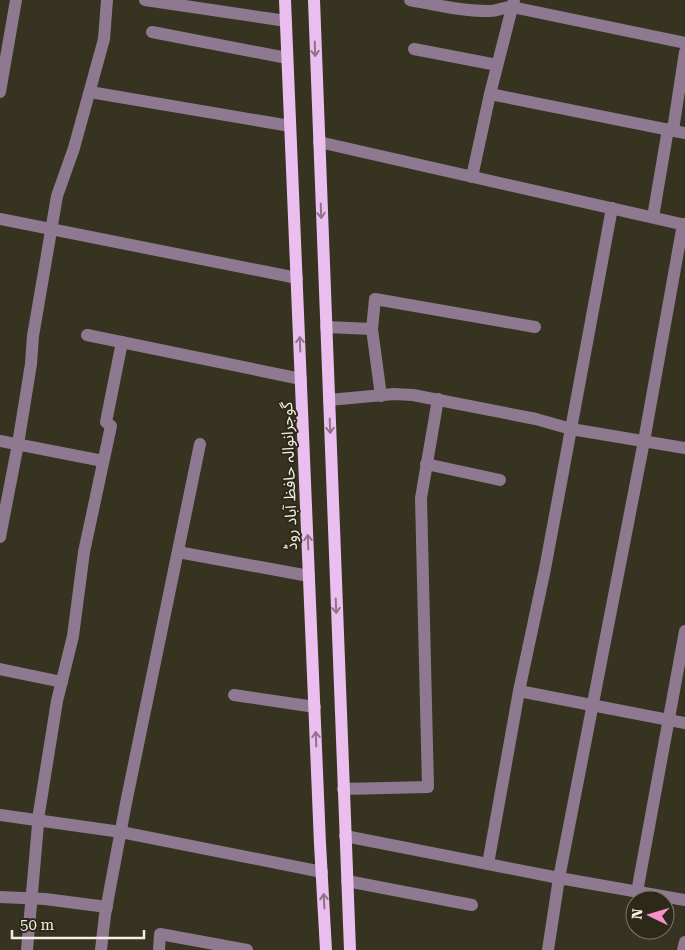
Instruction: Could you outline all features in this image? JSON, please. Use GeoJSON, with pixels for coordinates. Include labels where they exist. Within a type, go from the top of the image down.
{"type":"FeatureCollection","features":[{"type":"Feature","properties":{"kind":"main road","name":"گوجرانوالہ حافظ آباد روڈ"},"geometry":{"type":"LineString","coordinates":[[285,0],[326,950]]}},
{"type":"Feature","properties":{"kind":"main road"},"geometry":{"type":"LineString","coordinates":[[314,0],[350,950]]}},
{"type":"Feature","properties":{"kind":"street"},"geometry":{"type":"LineString","coordinates":[[0,92],[16,0]]}},
{"type":"Feature","properties":{"kind":"street"},"geometry":{"type":"LineString","coordinates":[[0,537],[18,444],[31,364],[33,336],[57,196],[74,148],[104,39],[107,0]]}},
{"type":"Feature","properties":{"kind":"street"},"geometry":{"type":"LineString","coordinates":[[145,0],[286,21]]}},
{"type":"Feature","properties":{"kind":"street"},"geometry":{"type":"LineString","coordinates":[[410,0],[481,6],[492,12],[513,4],[685,43]]}},
{"type":"Feature","properties":{"kind":"street"},"geometry":{"type":"LineString","coordinates":[[472,177],[497,64],[513,4]]}},
{"type":"Feature","properties":{"kind":"street"},"geometry":{"type":"LineString","coordinates":[[152,32],[288,58]]}},
{"type":"Feature","properties":{"kind":"street"},"geometry":{"type":"LineString","coordinates":[[414,49],[497,64]]}},
{"type":"Feature","properties":{"kind":"street"},"geometry":{"type":"LineString","coordinates":[[652,218],[675,131],[685,52]]}},
{"type":"Feature","properties":{"kind":"street"},"geometry":{"type":"LineString","coordinates":[[90,92],[290,126]]}},
{"type":"Feature","properties":{"kind":"street"},"geometry":{"type":"LineString","coordinates":[[490,94],[675,131]]}},
{"type":"Feature","properties":{"kind":"street"},"geometry":{"type":"LineString","coordinates":[[319,142],[684,224],[559,878],[548,950]]}},
{"type":"Feature","properties":{"kind":"street"},"geometry":{"type":"LineString","coordinates":[[488,864],[518,691],[545,569],[612,208]]}},
{"type":"Feature","properties":{"kind":"street"},"geometry":{"type":"LineString","coordinates":[[0,219],[297,278]]}},
{"type":"Feature","properties":{"kind":"street"},"geometry":{"type":"LineString","coordinates":[[381,396],[372,329],[375,299],[536,327]]}},
{"type":"Feature","properties":{"kind":"street"},"geometry":{"type":"LineString","coordinates":[[326,327],[372,329]]}},
{"type":"Feature","properties":{"kind":"street"},"geometry":{"type":"LineString","coordinates":[[87,335],[301,379]]}},
{"type":"Feature","properties":{"kind":"street"},"geometry":{"type":"LineString","coordinates":[[27,950],[38,820],[57,701],[74,636],[84,552],[111,426],[106,422],[122,342]]}},
{"type":"Feature","properties":{"kind":"street"},"geometry":{"type":"LineString","coordinates":[[329,400],[412,395],[536,419],[570,429],[685,448]]}},
{"type":"Feature","properties":{"kind":"street"},"geometry":{"type":"LineString","coordinates":[[343,789],[428,787],[422,498],[438,399]]}},
{"type":"Feature","properties":{"kind":"street"},"geometry":{"type":"LineString","coordinates":[[0,441],[103,461]]}},
{"type":"Feature","properties":{"kind":"street"},"geometry":{"type":"LineString","coordinates":[[101,950],[121,832],[200,444]]}},
{"type":"Feature","properties":{"kind":"street"},"geometry":{"type":"LineString","coordinates":[[426,464],[500,480]]}},
{"type":"Feature","properties":{"kind":"street"},"geometry":{"type":"LineString","coordinates":[[178,552],[309,576]]}},
{"type":"Feature","properties":{"kind":"street"},"geometry":{"type":"LineString","coordinates":[[637,890],[685,631]]}},
{"type":"Feature","properties":{"kind":"street"},"geometry":{"type":"LineString","coordinates":[[0,669],[62,682]]}},
{"type":"Feature","properties":{"kind":"street"},"geometry":{"type":"LineString","coordinates":[[518,691],[685,723]]}},
{"type":"Feature","properties":{"kind":"street"},"geometry":{"type":"LineString","coordinates":[[234,695],[315,707]]}},
{"type":"Feature","properties":{"kind":"street"},"geometry":{"type":"LineString","coordinates":[[0,815],[121,832],[322,872]]}},
{"type":"Feature","properties":{"kind":"street"},"geometry":{"type":"LineString","coordinates":[[345,836],[626,890]]}},
{"type":"Feature","properties":{"kind":"street"},"geometry":{"type":"LineString","coordinates":[[347,881],[472,905]]}},
{"type":"Feature","properties":{"kind":"street"},"geometry":{"type":"LineString","coordinates":[[0,897],[32,898],[107,907]]}},
{"type":"Feature","properties":{"kind":"street"},"geometry":{"type":"LineString","coordinates":[[159,950],[160,934],[247,950]]}},
{"type":"Feature","properties":{"kind":"street"},"geometry":{"type":"LineString","coordinates":[[683,950],[685,942]]}}]}
